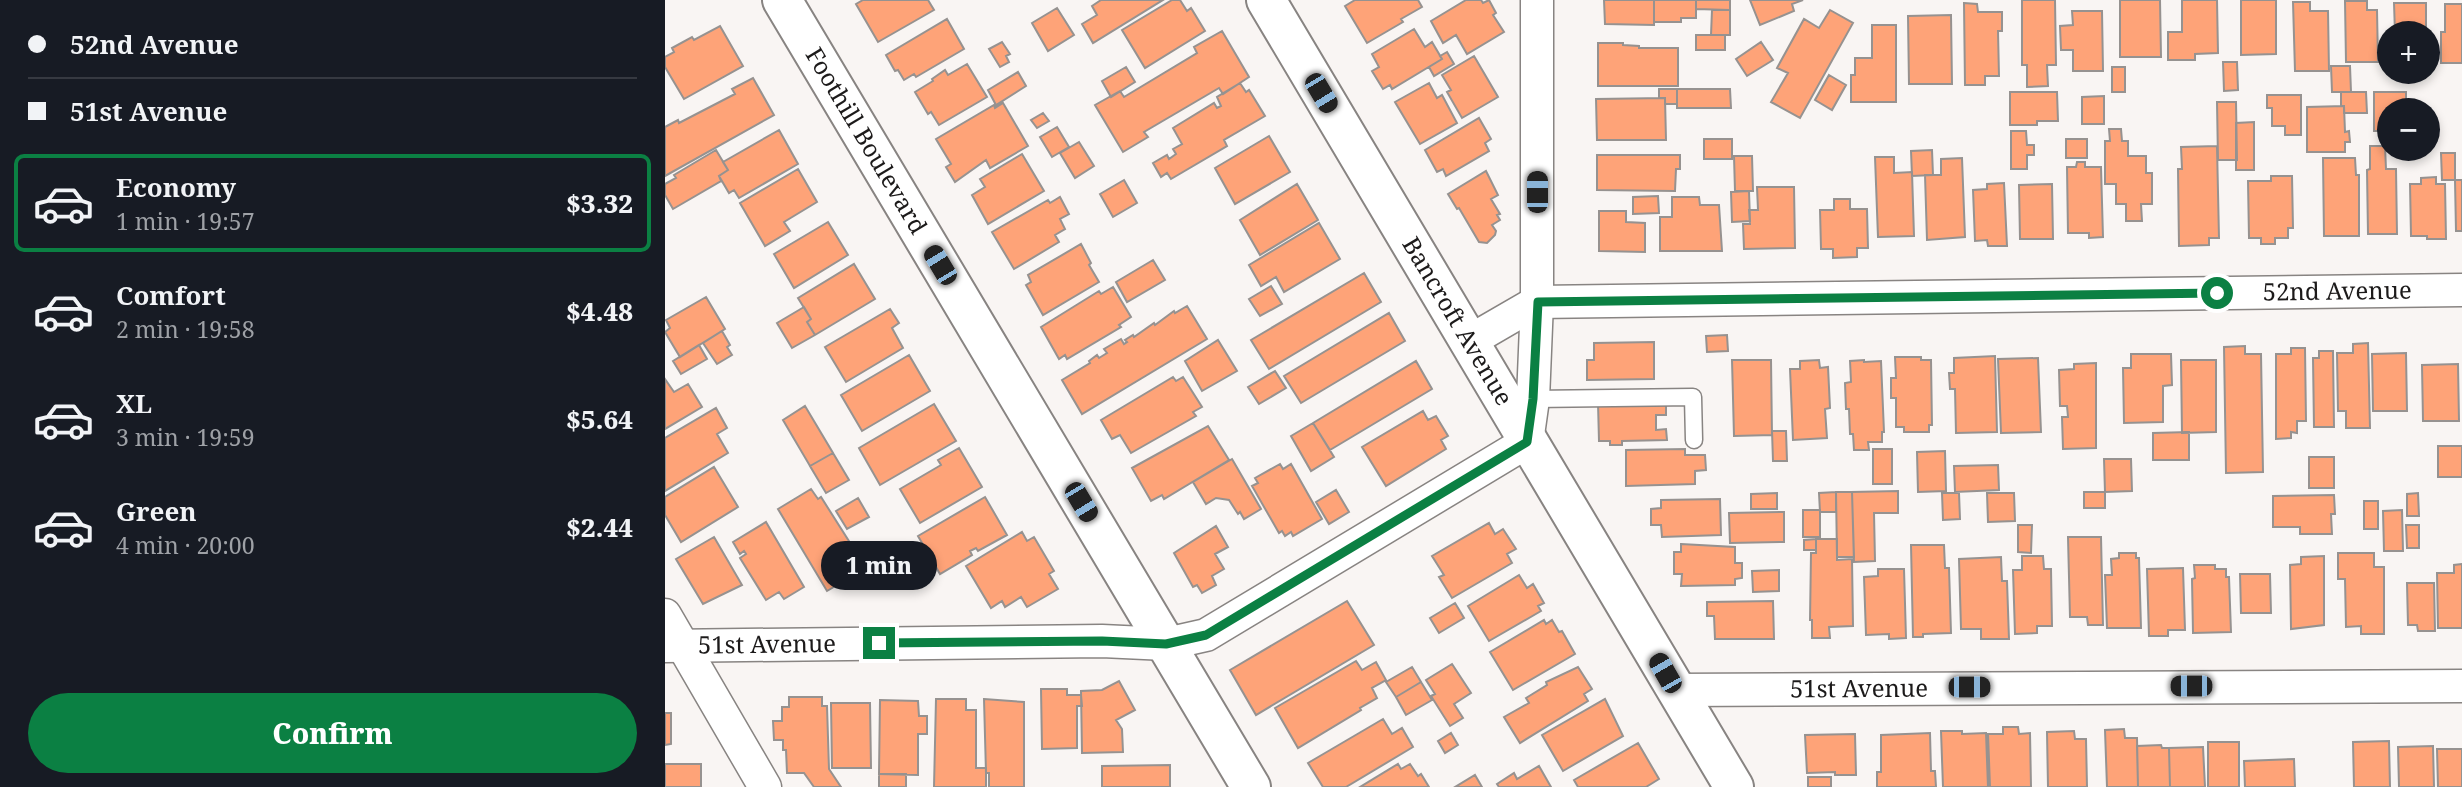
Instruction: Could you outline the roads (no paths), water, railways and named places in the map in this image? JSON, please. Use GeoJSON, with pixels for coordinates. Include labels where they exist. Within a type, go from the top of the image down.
{"type":"FeatureCollection","features":[{"type":"Feature","properties":{"kind":"street","name":"Foothill Boulevard"},"geometry":{"type":"LineString","coordinates":[[782,0],[1251,787]]}},
{"type":"Feature","properties":{"kind":"street","name":"Bancroft Avenue"},"geometry":{"type":"LineString","coordinates":[[1266,0],[1734,787]]}},
{"type":"Feature","properties":{"kind":"street"},"geometry":{"type":"LineString","coordinates":[[1527,442],[1533,399],[1538,302],[1537,0]]}},
{"type":"Feature","properties":{"kind":"street","name":"52nd Avenue"},"geometry":{"type":"LineString","coordinates":[[1468,342],[1538,302],[2462,290]]}},
{"type":"Feature","properties":{"kind":"street","name":"51st Avenue"},"geometry":{"type":"LineString","coordinates":[[674,645],[1102,641],[1166,644],[1206,635],[1527,442]]}},
{"type":"Feature","properties":{"kind":"street"},"geometry":{"type":"LineString","coordinates":[[665,615],[674,645],[765,787]]}},
{"type":"Feature","properties":{"kind":"street","name":"51st Avenue"},"geometry":{"type":"LineString","coordinates":[[1675,690],[2462,685]]}},
{"type":"Feature","properties":{"kind":"lane"},"geometry":{"type":"LineString","coordinates":[[1533,399],[1693,397],[1694,440]]}}]}
